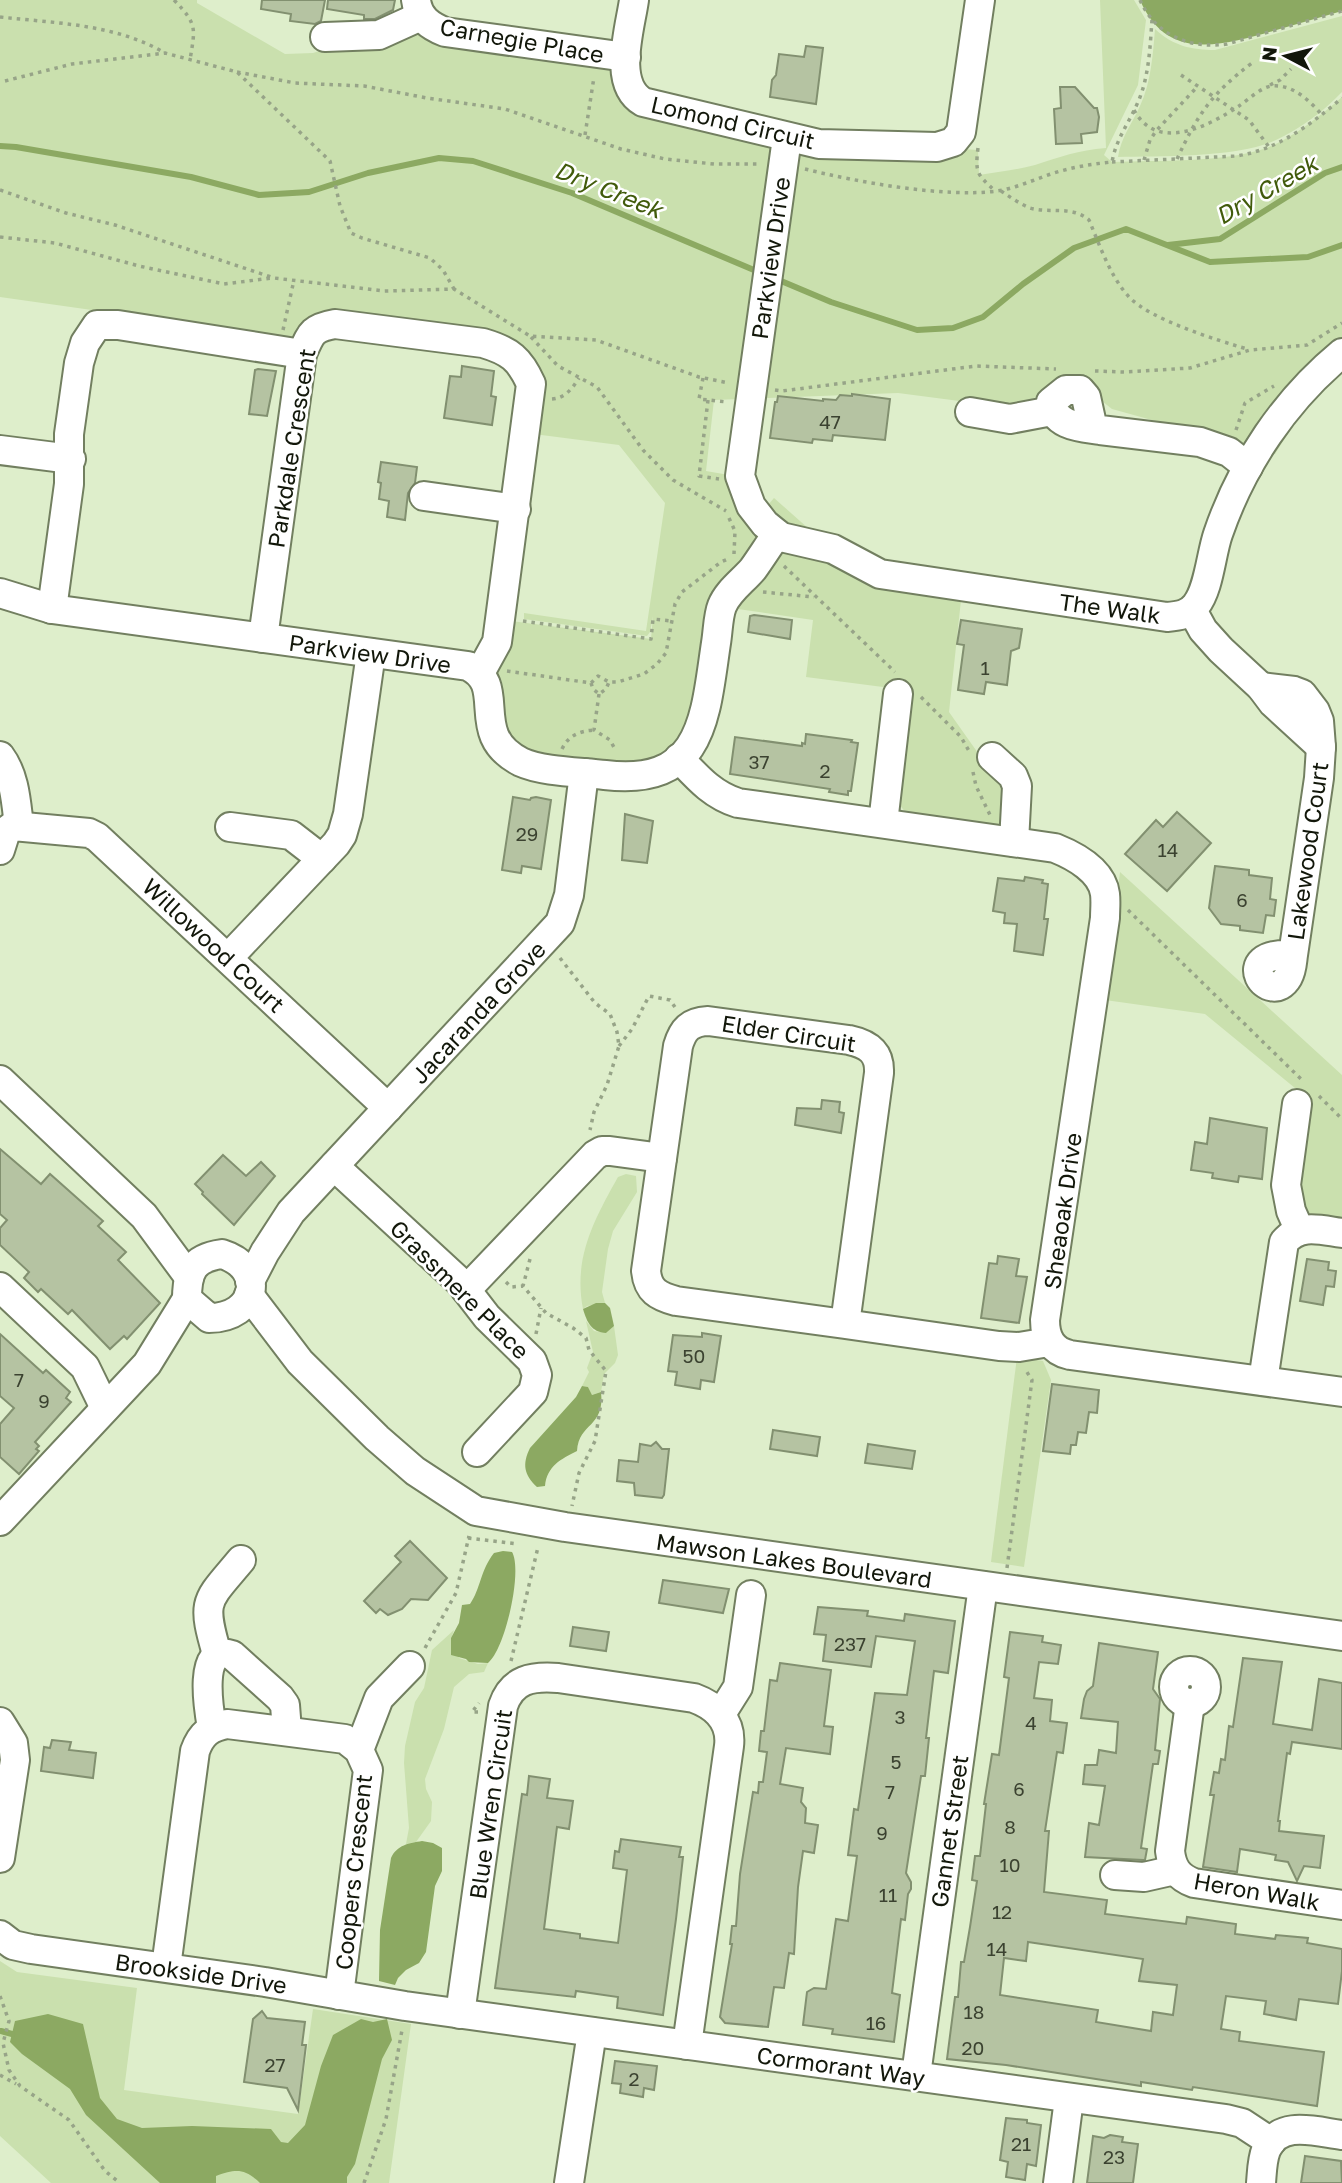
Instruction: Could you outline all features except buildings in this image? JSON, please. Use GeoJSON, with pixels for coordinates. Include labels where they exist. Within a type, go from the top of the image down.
{"type":"FeatureCollection","features":[{"type":"Feature","properties":{"kind":"street","name":"Lomond Circuit"},"geometry":{"type":"LineString","coordinates":[[634,0],[626,57],[627,85],[631,92],[643,102],[785,151],[819,144],[923,148],[944,146],[953,142],[964,123],[980,0]]}},
{"type":"Feature","properties":{"kind":"street","name":"Carnegie Place"},"geometry":{"type":"LineString","coordinates":[[325,37],[379,35],[418,8],[432,27],[445,32],[626,57]]}},
{"type":"Feature","properties":{"kind":"street","name":"Parkview Drive"},"geometry":{"type":"LineString","coordinates":[[777,534],[751,506],[740,477],[785,151]]}},
{"type":"Feature","properties":{"kind":"street","name":"Parkdale Crescent"},"geometry":{"type":"LineString","coordinates":[[263,638],[292,345],[310,336],[318,327],[335,324],[484,343],[501,348],[522,364],[531,384],[501,618],[491,672]]}},
{"type":"Feature","properties":{"kind":"street"},"geometry":{"type":"LineString","coordinates":[[47,608],[69,484],[69,434],[79,363],[86,343],[97,325],[118,325],[292,345]]}},
{"type":"Feature","properties":{"kind":"street","name":"The Walk"},"geometry":{"type":"LineString","coordinates":[[777,534],[790,540],[833,550],[880,575],[1167,617],[1178,616],[1192,610],[1201,598],[1219,533],[1248,467],[1270,431],[1302,391],[1342,354]]}},
{"type":"Feature","properties":{"kind":"street"},"geometry":{"type":"LineString","coordinates":[[970,412],[1010,419],[1052,411],[1067,423],[1093,429],[1200,442],[1230,452],[1248,467]]}},
{"type":"Feature","properties":{"kind":"street"},"geometry":{"type":"LineString","coordinates":[[0,450],[71,459]]}},
{"type":"Feature","properties":{"kind":"street"},"geometry":{"type":"LineString","coordinates":[[424,496],[516,509]]}},
{"type":"Feature","properties":{"kind":"street"},"geometry":{"type":"LineString","coordinates":[[680,758],[693,744],[705,717],[722,605],[777,534]]}},
{"type":"Feature","properties":{"kind":"street","name":"Parkview Drive"},"geometry":{"type":"LineString","coordinates":[[0,593],[47,608]]}},
{"type":"Feature","properties":{"kind":"street","name":"Parkview Drive"},"geometry":{"type":"LineString","coordinates":[[0,609],[47,608],[463,665],[491,672],[488,686],[490,724],[500,745],[530,765],[618,777],[639,776],[668,766],[680,758]]}},
{"type":"Feature","properties":{"kind":"street","name":"Lakewood Court"},"geometry":{"type":"LineString","coordinates":[[1192,610],[1203,631],[1261,687],[1273,703],[1321,747],[1293,954]]}},
{"type":"Feature","properties":{"kind":"street"},"geometry":{"type":"LineString","coordinates":[[228,958],[323,859],[336,844],[345,825],[371,653]]}},
{"type":"Feature","properties":{"kind":"street"},"geometry":{"type":"LineString","coordinates":[[883,823],[906,688]]}},
{"type":"Feature","properties":{"kind":"street"},"geometry":{"type":"LineString","coordinates":[[0,756],[9,769],[19,826],[13,826],[6,831],[0,850]]}},
{"type":"Feature","properties":{"kind":"street","name":"Sheaoak Drive"},"geometry":{"type":"LineString","coordinates":[[680,758],[707,787],[738,803],[883,823],[1014,835],[1075,856],[1094,874],[1105,891],[1105,918],[1045,1320],[1049,1342]]}},
{"type":"Feature","properties":{"kind":"street"},"geometry":{"type":"LineString","coordinates":[[978,758],[1013,776],[1017,786],[1014,835]]}},
{"type":"Feature","properties":{"kind":"street","name":"Jacaranda Grove"},"geometry":{"type":"LineString","coordinates":[[218,1256],[290,1212],[560,923],[569,895],[584,773]]}},
{"type":"Feature","properties":{"kind":"street","name":"Willowood Court"},"geometry":{"type":"LineString","coordinates":[[19,826],[89,833],[97,837],[388,1108]]}},
{"type":"Feature","properties":{"kind":"street"},"geometry":{"type":"LineString","coordinates":[[230,827],[292,835],[323,859]]}},
{"type":"Feature","properties":{"kind":"street","name":"Elder Circuit"},"geometry":{"type":"LineString","coordinates":[[845,1324],[879,1073],[876,1055],[870,1046],[864,1043],[708,1021],[699,1021],[688,1026],[678,1046],[646,1270],[651,1290],[659,1296],[676,1301],[1018,1348],[1049,1342]]}},
{"type":"Feature","properties":{"kind":"street"},"geometry":{"type":"LineString","coordinates":[[0,1080],[144,1216],[218,1256],[242,1265],[250,1288],[246,1303],[219,1317],[137,1374],[0,1521]]}},
{"type":"Feature","properties":{"kind":"street"},"geometry":{"type":"LineString","coordinates":[[1297,1104],[1286,1185],[1291,1210],[1299,1230]]}},
{"type":"Feature","properties":{"kind":"street"},"geometry":{"type":"LineString","coordinates":[[466,1290],[602,1151],[662,1157]]}},
{"type":"Feature","properties":{"kind":"street","name":"Grassmere Place"},"geometry":{"type":"LineString","coordinates":[[334,1166],[466,1290],[487,1317],[532,1361],[537,1375],[533,1392],[477,1452]]}},
{"type":"Feature","properties":{"kind":"street","name":"Jacaranda Grove"},"geometry":{"type":"LineString","coordinates":[[250,1288],[290,1212]]}},
{"type":"Feature","properties":{"kind":"street"},"geometry":{"type":"LineString","coordinates":[[144,1216],[188,1288],[219,1317]]}},
{"type":"Feature","properties":{"kind":"street"},"geometry":{"type":"LineString","coordinates":[[1263,1381],[1284,1242],[1299,1230],[1342,1233]]}},
{"type":"Feature","properties":{"kind":"street"},"geometry":{"type":"LineString","coordinates":[[137,1374],[188,1288],[200,1261],[218,1256]]}},
{"type":"Feature","properties":{"kind":"street"},"geometry":{"type":"LineString","coordinates":[[0,1287],[85,1367],[105,1408]]}},
{"type":"Feature","properties":{"kind":"street","name":"Mawson Lakes Boulevard"},"geometry":{"type":"LineString","coordinates":[[250,1288],[300,1362],[377,1438],[415,1471],[476,1511],[548,1533],[983,1586],[1342,1636]]}},
{"type":"Feature","properties":{"kind":"street","name":"Mawson Lakes Boulevard"},"geometry":{"type":"LineString","coordinates":[[219,1317],[300,1362]]}},
{"type":"Feature","properties":{"kind":"street"},"geometry":{"type":"LineString","coordinates":[[1049,1342],[1058,1351],[1070,1355],[1342,1392]]}},
{"type":"Feature","properties":{"kind":"street"},"geometry":{"type":"LineString","coordinates":[[85,1367],[137,1374]]}},
{"type":"Feature","properties":{"kind":"street"},"geometry":{"type":"LineString","coordinates":[[217,1654],[208,1623],[208,1604],[241,1560]]}},
{"type":"Feature","properties":{"kind":"street","name":"Gannet Street"},"geometry":{"type":"LineString","coordinates":[[916,2075],[983,1586]]}},
{"type":"Feature","properties":{"kind":"street"},"geometry":{"type":"LineString","coordinates":[[687,2045],[730,1739],[721,1714],[738,1687],[751,1595]]}},
{"type":"Feature","properties":{"kind":"street"},"geometry":{"type":"LineString","coordinates":[[166,1967],[195,1751],[199,1740],[212,1728],[206,1700],[207,1685],[212,1661],[217,1654],[224,1652],[232,1655],[280,1698],[285,1705],[287,1731]]}},
{"type":"Feature","properties":{"kind":"street","name":"Coopers Crescent"},"geometry":{"type":"LineString","coordinates":[[359,1750],[379,1698],[410,1666]]}},
{"type":"Feature","properties":{"kind":"street","name":"Blue Wren Circuit"},"geometry":{"type":"LineString","coordinates":[[460,2014],[491,1708],[506,1697],[516,1684],[526,1679],[541,1677],[694,1698],[708,1703],[721,1714]]}},
{"type":"Feature","properties":{"kind":"street","name":"Heron Walk"},"geometry":{"type":"LineString","coordinates":[[1190,1703],[1170,1851],[1175,1870],[1184,1879],[1194,1883],[1342,1905]]}},
{"type":"Feature","properties":{"kind":"street"},"geometry":{"type":"LineString","coordinates":[[0,1722],[13,1743],[15,1760],[0,1858]]}},
{"type":"Feature","properties":{"kind":"street","name":"Coopers Crescent"},"geometry":{"type":"LineString","coordinates":[[212,1728],[227,1724],[345,1739],[359,1750],[368,1770],[349,1997]]}},
{"type":"Feature","properties":{"kind":"street","name":"Heron Walk"},"geometry":{"type":"LineString","coordinates":[[1115,1875],[1144,1877],[1175,1870]]}},
{"type":"Feature","properties":{"kind":"street","name":"Brookside Drive"},"geometry":{"type":"LineString","coordinates":[[0,1935],[13,1945],[31,1949],[166,1967],[405,2006]]}},
{"type":"Feature","properties":{"kind":"street","name":"Cormorant Way"},"geometry":{"type":"LineString","coordinates":[[405,2006],[1226,2119],[1242,2123],[1271,2142]]}},
{"type":"Feature","properties":{"kind":"street"},"geometry":{"type":"LineString","coordinates":[[569,2183],[592,2032]]}},
{"type":"Feature","properties":{"kind":"street"},"geometry":{"type":"LineString","coordinates":[[1058,2183],[1069,2099]]}},
{"type":"Feature","properties":{"kind":"street"},"geometry":{"type":"LineString","coordinates":[[1261,2183],[1266,2150],[1283,2132],[1292,2130],[1342,2135]]}},
{"type":"Feature","properties":{"kind":"path"},"geometry":{"type":"LineString","coordinates":[[174,0],[188,14],[195,29],[190,60]]}},
{"type":"Feature","properties":{"kind":"path"},"geometry":{"type":"LineString","coordinates":[[1140,0],[1152,20],[1162,30],[1184,42],[1217,46],[1342,11]]}},
{"type":"Feature","properties":{"kind":"path"},"geometry":{"type":"LineString","coordinates":[[0,17],[100,30],[144,41],[165,53],[190,60],[295,83],[373,88],[494,107],[621,149],[665,159],[714,164],[785,151],[832,175],[911,187],[969,192],[1001,191],[1068,169],[1112,162],[1237,156],[1257,152],[1285,141],[1342,98]]}},
{"type":"Feature","properties":{"kind":"path"},"geometry":{"type":"LineString","coordinates":[[1112,162],[1121,132],[1143,87],[1152,20]]}},
{"type":"Feature","properties":{"kind":"path"},"geometry":{"type":"LineString","coordinates":[[5,80],[72,64],[165,53]]}},
{"type":"Feature","properties":{"kind":"path"},"geometry":{"type":"LineString","coordinates":[[1177,159],[1191,130],[1213,96],[1252,63]]}},
{"type":"Feature","properties":{"kind":"path"},"geometry":{"type":"LineString","coordinates":[[1134,110],[1138,117],[1156,131],[1181,133],[1235,109],[1280,80],[1291,69]]}},
{"type":"Feature","properties":{"kind":"path"},"geometry":{"type":"LineString","coordinates":[[237,72],[330,161],[351,233],[430,258],[443,270],[454,289],[530,336],[558,366],[597,387],[643,450],[673,480],[725,510]]}},
{"type":"Feature","properties":{"kind":"path"},"geometry":{"type":"LineString","coordinates":[[1181,75],[1250,120],[1269,147]]}},
{"type":"Feature","properties":{"kind":"path"},"geometry":{"type":"LineString","coordinates":[[585,136],[594,77]]}},
{"type":"Feature","properties":{"kind":"path"},"geometry":{"type":"LineString","coordinates":[[1268,86],[1288,88],[1300,94],[1322,115]]}},
{"type":"Feature","properties":{"kind":"path"},"geometry":{"type":"LineString","coordinates":[[1144,160],[1150,139],[1197,87]]}},
{"type":"Feature","properties":{"kind":"path"},"geometry":{"type":"LineString","coordinates":[[0,190],[66,213],[116,225],[274,278],[384,291],[454,289]]}},
{"type":"Feature","properties":{"kind":"path"},"geometry":{"type":"LineString","coordinates":[[1001,191],[1029,207],[1083,215],[1089,220],[1114,274],[1130,298],[1150,312],[1213,339],[1250,350]]}},
{"type":"Feature","properties":{"kind":"path"},"geometry":{"type":"LineString","coordinates":[[0,237],[55,243],[139,266],[224,284],[274,278]]}},
{"type":"Feature","properties":{"kind":"path"},"geometry":{"type":"LineString","coordinates":[[292,345],[295,281]]}},
{"type":"Feature","properties":{"kind":"path"},"geometry":{"type":"LineString","coordinates":[[530,336],[596,340],[704,378],[734,385]]}},
{"type":"Feature","properties":{"kind":"path"},"geometry":{"type":"LineString","coordinates":[[543,398],[560,398],[572,389],[579,378]]}},
{"type":"Feature","properties":{"kind":"path"},"geometry":{"type":"LineString","coordinates":[[704,378],[699,399],[732,402]]}},
{"type":"Feature","properties":{"kind":"path"},"geometry":{"type":"LineString","coordinates":[[708,400],[699,476],[722,480]]}},
{"type":"Feature","properties":{"kind":"path"},"geometry":{"type":"LineString","coordinates":[[724,500],[725,510],[756,591],[816,597]]}},
{"type":"Feature","properties":{"kind":"path"},"geometry":{"type":"LineString","coordinates":[[591,683],[598,676],[609,682],[618,682],[644,674],[666,653],[675,604],[682,592],[721,562],[750,570]]}},
{"type":"Feature","properties":{"kind":"path"},"geometry":{"type":"LineString","coordinates":[[782,565],[906,688],[961,737],[978,758],[976,786],[996,827],[1014,835]]}},
{"type":"Feature","properties":{"kind":"path"},"geometry":{"type":"LineString","coordinates":[[501,618],[651,639],[653,619],[672,621]]}},
{"type":"Feature","properties":{"kind":"path"},"geometry":{"type":"LineString","coordinates":[[491,672],[591,683]]}},
{"type":"Feature","properties":{"kind":"path"},"geometry":{"type":"LineString","coordinates":[[591,683],[598,694],[606,690],[609,682]]}},
{"type":"Feature","properties":{"kind":"path"},"geometry":{"type":"LineString","coordinates":[[1125,901],[1128,910],[1342,1119]]}},
{"type":"Feature","properties":{"kind":"path"},"geometry":{"type":"LineString","coordinates":[[546,940],[595,1003],[610,1014],[619,1046]]}},
{"type":"Feature","properties":{"kind":"path"},"geometry":{"type":"LineString","coordinates":[[592,1159],[587,1149],[594,1112],[607,1085],[619,1046],[649,996],[670,1000],[688,1026]]}},
{"type":"Feature","properties":{"kind":"path"},"geometry":{"type":"LineString","coordinates":[[510,1662],[548,1533],[574,1502],[579,1473],[595,1441],[606,1371],[589,1350],[586,1338],[546,1313],[523,1286],[529,1261],[535,1250]]}},
{"type":"Feature","properties":{"kind":"path"},"geometry":{"type":"LineString","coordinates":[[535,1343],[541,1307]]}},
{"type":"Feature","properties":{"kind":"path"},"geometry":{"type":"LineString","coordinates":[[1018,1570],[1007,1568],[1032,1380],[1021,1364]]}},
{"type":"Feature","properties":{"kind":"path"},"geometry":{"type":"LineString","coordinates":[[410,1666],[430,1642],[456,1593],[476,1511]]}},
{"type":"Feature","properties":{"kind":"path"},"geometry":{"type":"LineString","coordinates":[[548,1533],[559,1551],[548,1533]]}},
{"type":"Feature","properties":{"kind":"path"},"geometry":{"type":"LineString","coordinates":[[468,1538],[548,1533]]}},
{"type":"Feature","properties":{"kind":"path"},"geometry":{"type":"LineString","coordinates":[[0,1996],[9,2021],[4,2043],[9,2070],[20,2086]]}},
{"type":"Feature","properties":{"kind":"path"},"geometry":{"type":"LineString","coordinates":[[364,2183],[386,2119],[405,2006]]}},
{"type":"Feature","properties":{"kind":"path"},"geometry":{"type":"LineString","coordinates":[[0,2075],[69,2120],[105,2171],[120,2183]]}},
{"type":"Feature","properties":{"kind":"shaded area"},"geometry":{"type":"Polygon","coordinates":[[[0,0],[197,0],[197,3],[285,54],[313,53],[423,18],[625,64],[632,93],[787,138],[978,150],[979,175],[1106,148],[1100,0],[1134,0],[1146,20],[1138,85],[1104,155],[1112,162],[1211,158],[1267,148],[1306,125],[1342,97],[1342,354],[1335,359],[1275,454],[1112,409],[1074,379],[1013,408],[898,393],[714,400],[706,471],[729,475],[756,526],[757,540],[688,733],[660,760],[626,766],[529,753],[513,743],[500,713],[502,688],[494,666],[511,621],[651,639],[653,616],[647,636],[524,619],[524,613],[646,631],[665,503],[619,445],[526,433],[522,364],[335,324],[297,339],[0,297],[0,0]]]}},
{"type":"Feature","properties":{"kind":"shaded area"},"geometry":{"type":"Polygon","coordinates":[[[1140,0],[1342,0],[1342,11],[1235,41],[1198,44],[1181,41],[1165,33],[1151,20],[1140,0]]]}},
{"type":"Feature","properties":{"kind":"shaded area"},"geometry":{"type":"Polygon","coordinates":[[[1342,16],[1342,92],[1320,113],[1294,131],[1260,146],[1242,150],[1199,155],[1118,157],[1124,137],[1147,88],[1155,29],[1183,46],[1215,50],[1342,16]]]}},
{"type":"Feature","properties":{"kind":"shaded area"},"geometry":{"type":"Polygon","coordinates":[[[774,498],[809,529],[783,526],[768,505],[774,498]]]}},
{"type":"Feature","properties":{"kind":"shaded area"},"geometry":{"type":"Polygon","coordinates":[[[779,553],[796,554],[831,563],[873,588],[961,600],[949,712],[1002,787],[1002,827],[907,814],[893,797],[906,690],[806,677],[813,620],[731,608],[779,553]]]}},
{"type":"Feature","properties":{"kind":"shaded area"},"geometry":{"type":"Polygon","coordinates":[[[1120,872],[1342,1075],[1342,1220],[1306,1215],[1300,1201],[1312,1102],[1205,1014],[1105,1000],[1120,872]]]}},
{"type":"Feature","properties":{"kind":"shaded area"},"geometry":{"type":"Polygon","coordinates":[[[626,1174],[636,1176],[637,1192],[613,1231],[602,1292],[605,1303],[583,1309],[581,1273],[588,1240],[618,1177],[626,1174]]]}},
{"type":"Feature","properties":{"kind":"shaded area"},"geometry":{"type":"Polygon","coordinates":[[[596,1303],[605,1303],[610,1308],[614,1326],[606,1333],[593,1328],[583,1309],[596,1303]]]}},
{"type":"Feature","properties":{"kind":"shaded area"},"geometry":{"type":"Polygon","coordinates":[[[586,1321],[594,1331],[606,1333],[614,1326],[618,1355],[615,1363],[604,1374],[601,1392],[592,1395],[588,1387],[582,1386],[589,1372],[587,1368],[593,1352],[586,1321]]]}},
{"type":"Feature","properties":{"kind":"shaded area"},"geometry":{"type":"Polygon","coordinates":[[[1017,1357],[1043,1361],[1051,1380],[1024,1567],[991,1562],[1017,1357]]]}},
{"type":"Feature","properties":{"kind":"shaded area"},"geometry":{"type":"Polygon","coordinates":[[[582,1386],[588,1387],[592,1395],[601,1392],[601,1404],[596,1419],[582,1435],[577,1451],[560,1460],[549,1473],[545,1486],[537,1487],[529,1478],[526,1469],[530,1448],[576,1397],[582,1386]]]}},
{"type":"Feature","properties":{"kind":"shaded area"},"geometry":{"type":"Polygon","coordinates":[[[512,1552],[515,1561],[514,1592],[506,1627],[494,1655],[488,1663],[469,1662],[451,1655],[451,1638],[459,1623],[462,1605],[470,1604],[494,1553],[512,1552]]]}},
{"type":"Feature","properties":{"kind":"shaded area"},"geometry":{"type":"Polygon","coordinates":[[[454,1630],[451,1639],[459,1658],[478,1664],[488,1663],[484,1672],[469,1674],[454,1687],[444,1729],[425,1779],[432,1802],[431,1821],[416,1842],[406,1844],[409,1828],[405,1746],[415,1702],[424,1688],[432,1650],[454,1630]]]}},
{"type":"Feature","properties":{"kind":"shaded area"},"geometry":{"type":"Polygon","coordinates":[[[422,1841],[442,1848],[442,1871],[435,1886],[426,1952],[419,1963],[398,1978],[395,1985],[379,1981],[380,1930],[391,1858],[400,1847],[422,1841]]]}},
{"type":"Feature","properties":{"kind":"shaded area"},"geometry":{"type":"Polygon","coordinates":[[[0,1961],[17,1972],[137,1988],[124,2090],[298,2114],[313,2009],[411,2024],[389,2183],[51,2183],[0,2136],[0,1961]]]}},
{"type":"Feature","properties":{"kind":"shaded area"},"geometry":{"type":"Polygon","coordinates":[[[48,2014],[83,2024],[100,2098],[117,2119],[142,2128],[192,2126],[271,2129],[281,2142],[288,2143],[305,2125],[321,2066],[333,2035],[361,2019],[373,2022],[387,2019],[392,2040],[382,2059],[355,2164],[347,2177],[347,2183],[260,2183],[244,2172],[234,2171],[216,2176],[216,2183],[160,2183],[86,2115],[70,2089],[10,2042],[15,2021],[48,2014]]]}},
{"type":"Feature","properties":{"kind":"waterway","name":"Dry Creek"},"geometry":{"type":"LineString","coordinates":[[0,146],[191,177],[259,195],[309,192],[368,173],[439,158],[473,161],[572,193],[761,273]]}},
{"type":"Feature","properties":{"kind":"waterway","name":"Dry Creek"},"geometry":{"type":"LineString","coordinates":[[1168,245],[1220,239],[1325,173],[1342,167]]}},
{"type":"Feature","properties":{"kind":"waterway","name":"Dry Creek"},"geometry":{"type":"LineString","coordinates":[[774,278],[831,302],[917,330],[953,328],[983,317],[1023,284],[1074,248],[1126,229],[1210,262],[1308,257],[1342,245]]}},
{"type":"Feature","properties":{"kind":"waterway"},"geometry":{"type":"LineString","coordinates":[[1,2031],[12,2034]]}}]}
